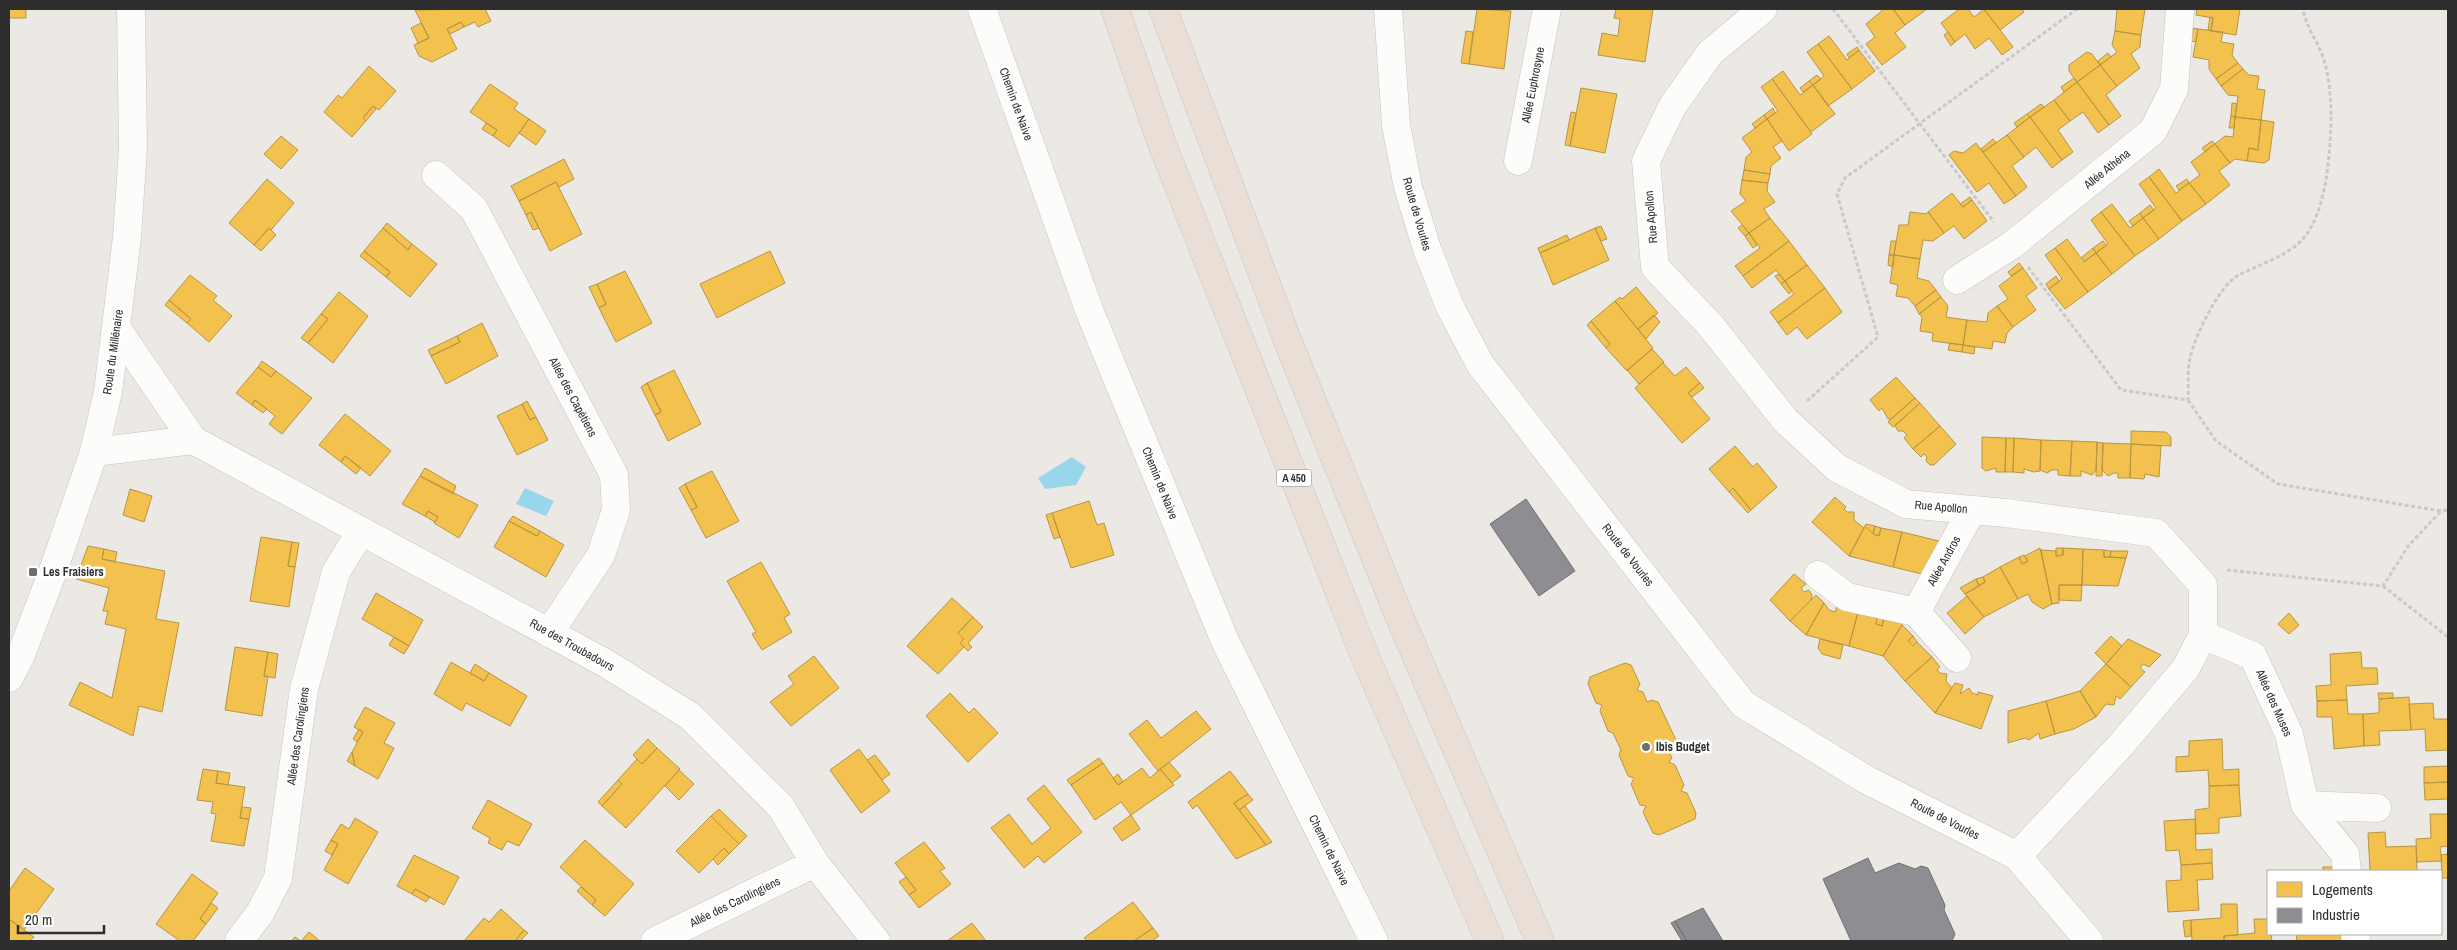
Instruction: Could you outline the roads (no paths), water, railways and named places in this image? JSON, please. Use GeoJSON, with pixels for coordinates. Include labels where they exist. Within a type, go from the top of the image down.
{"type":"FeatureCollection","features":[{"type":"Feature","properties":{"kind":"highway","name":"A 450"},"geometry":{"type":"LineString","coordinates":[[1115,9],[1162,144],[1366,659],[1490,941]]}},
{"type":"Feature","properties":{"kind":"highway"},"geometry":{"type":"LineString","coordinates":[[1163,9],[1287,339],[1392,600],[1540,941]]}},
{"type":"Feature","properties":{"kind":"street","name":"Route du Millénaire"},"geometry":{"type":"LineString","coordinates":[[9,678],[20,657],[53,571],[94,452],[108,392],[117,329],[133,148],[131,9]]}},
{"type":"Feature","properties":{"kind":"street","name":"Chemin de Naive"},"geometry":{"type":"LineString","coordinates":[[982,9],[1089,310],[1222,632],[1374,941]]}},
{"type":"Feature","properties":{"kind":"street","name":"Route de Vourles"},"geometry":{"type":"LineString","coordinates":[[1388,9],[1396,125],[1408,187],[1426,249],[1450,307],[1480,364],[1744,704],[1867,780],[2017,856],[2089,941]]}},
{"type":"Feature","properties":{"kind":"street","name":"Allée Euphrosyne"},"geometry":{"type":"LineString","coordinates":[[1518,161],[1547,9]]}},
{"type":"Feature","properties":{"kind":"street","name":"Rue Apollon"},"geometry":{"type":"LineString","coordinates":[[1763,9],[1710,53],[1672,107],[1646,160],[1655,267],[1711,326],[1785,420],[1837,468],[1906,504],[1972,510],[2156,533],[2203,585],[2202,634]]}},
{"type":"Feature","properties":{"kind":"street","name":"Allée Athéna"},"geometry":{"type":"LineString","coordinates":[[1957,280],[2012,245],[2153,131],[2174,89],[2180,9]]}},
{"type":"Feature","properties":{"kind":"street","name":"Allée des Capétiens"},"geometry":{"type":"LineString","coordinates":[[436,175],[474,209],[614,475],[616,510],[602,556],[549,633]]}},
{"type":"Feature","properties":{"kind":"street","name":"Rue des Troubadours"},"geometry":{"type":"LineString","coordinates":[[117,329],[193,440],[607,664],[690,716],[781,807],[815,863],[876,941]]}},
{"type":"Feature","properties":{"kind":"street"},"geometry":{"type":"LineString","coordinates":[[94,452],[193,440]]}},
{"type":"Feature","properties":{"kind":"street","name":"Allée Andros"},"geometry":{"type":"LineString","coordinates":[[1916,612],[1972,510]]}},
{"type":"Feature","properties":{"kind":"street","name":"Allée des Carolingiens"},"geometry":{"type":"LineString","coordinates":[[239,941],[260,913],[278,878],[304,689],[336,572],[361,531]]}},
{"type":"Feature","properties":{"kind":"street"},"geometry":{"type":"LineString","coordinates":[[1818,575],[1847,597],[1916,612],[1957,658]]}},
{"type":"Feature","properties":{"kind":"street"},"geometry":{"type":"LineString","coordinates":[[2017,856],[2120,746],[2186,668],[2202,634]]}},
{"type":"Feature","properties":{"kind":"street","name":"Allée des Muses"},"geometry":{"type":"LineString","coordinates":[[2202,634],[2254,656],[2289,734],[2305,805],[2345,854],[2347,870]]}},
{"type":"Feature","properties":{"kind":"street"},"geometry":{"type":"LineString","coordinates":[[2305,805],[2377,808]]}},
{"type":"Feature","properties":{"kind":"street","name":"Allée des Carolingiens"},"geometry":{"type":"LineString","coordinates":[[655,941],[815,863]]}},
{"type":"Feature","properties":{"kind":"water"},"geometry":{"type":"Polygon","coordinates":[[[1072,457],[1086,467],[1076,485],[1045,489],[1038,478],[1072,457]]]}},
{"type":"Feature","properties":{"kind":"water"},"geometry":{"type":"Polygon","coordinates":[[[525,488],[554,501],[546,516],[516,504],[525,488]]]}},
{"type":"Feature","properties":{"kind":"place","name":"Les Fraisiers"},"geometry":{"type":"Point","coordinates":[33,572]}},
{"type":"Feature","properties":{"kind":"place","name":"Ibis Budget"},"geometry":{"type":"Point","coordinates":[1646,747]}}]}
